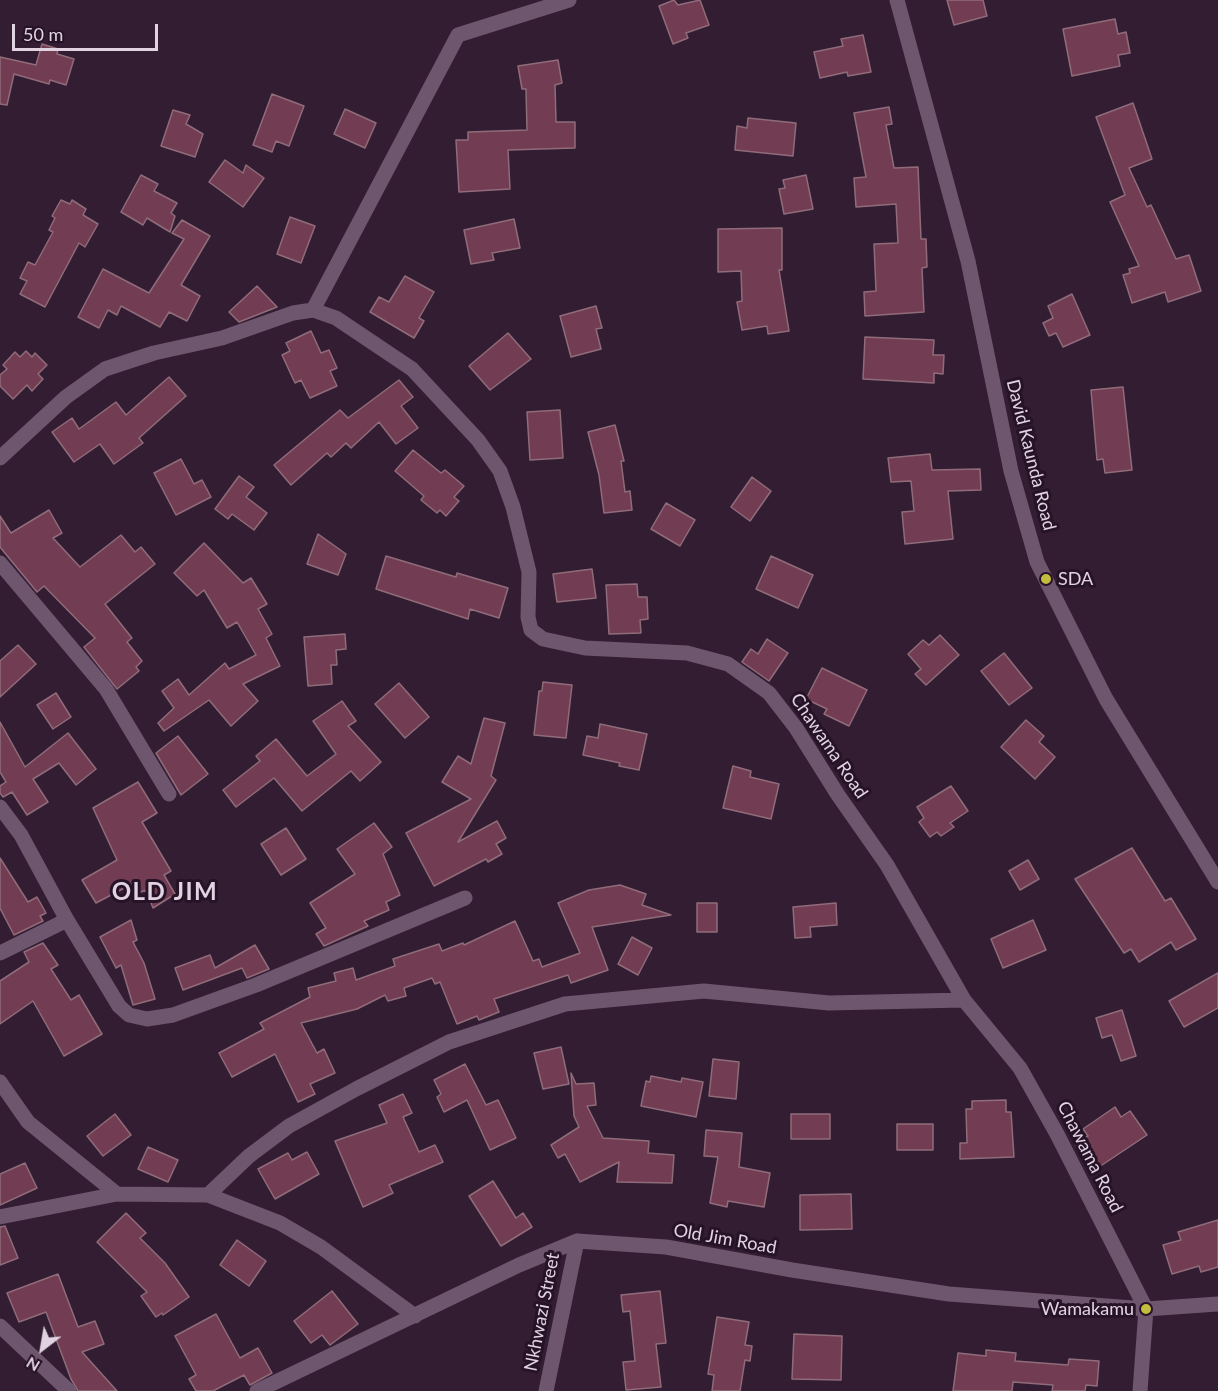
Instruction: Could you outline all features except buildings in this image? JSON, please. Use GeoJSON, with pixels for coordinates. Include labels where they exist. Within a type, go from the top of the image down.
{"type":"FeatureCollection","features":[{"type":"Feature","properties":{"kind":"street"},"geometry":{"type":"LineString","coordinates":[[0,458],[66,397],[105,369],[154,352],[222,338],[292,313],[314,310],[458,35],[568,0]]}},
{"type":"Feature","properties":{"kind":"street","name":"David Kaunda Road"},"geometry":{"type":"LineString","coordinates":[[897,0],[968,261],[1011,471],[1037,562],[1106,699],[1218,882]]}},
{"type":"Feature","properties":{"kind":"street","name":"Chawama Road"},"geometry":{"type":"LineString","coordinates":[[314,310],[336,318],[412,369],[478,440],[500,471],[513,507],[529,572],[528,617],[531,630],[543,639],[585,648],[687,653],[729,664],[769,693],[796,728],[838,795],[887,865],[964,1000],[1020,1068],[1057,1134],[1146,1309]]}},
{"type":"Feature","properties":{"kind":"street"},"geometry":{"type":"LineString","coordinates":[[0,563],[106,689],[169,794]]}},
{"type":"Feature","properties":{"kind":"street"},"geometry":{"type":"LineString","coordinates":[[0,807],[21,835],[67,920],[119,1006],[129,1015],[147,1019],[173,1015],[256,985],[465,898]]}},
{"type":"Feature","properties":{"kind":"street"},"geometry":{"type":"LineString","coordinates":[[0,953],[67,920]]}},
{"type":"Feature","properties":{"kind":"street"},"geometry":{"type":"LineString","coordinates":[[208,1195],[249,1156],[289,1126],[356,1089],[449,1042],[565,1004],[704,991],[829,1003],[964,1000]]}},
{"type":"Feature","properties":{"kind":"street"},"geometry":{"type":"LineString","coordinates":[[0,1082],[28,1122],[117,1194]]}},
{"type":"Feature","properties":{"kind":"street"},"geometry":{"type":"LineString","coordinates":[[0,1217],[117,1194],[208,1195],[280,1223],[321,1247],[415,1316]]}},
{"type":"Feature","properties":{"kind":"street","name":"Old Jim Road"},"geometry":{"type":"LineString","coordinates":[[257,1391],[519,1265],[577,1241],[666,1247],[792,1270],[950,1294],[1146,1309],[1218,1304]]}},
{"type":"Feature","properties":{"kind":"street","name":"Nkhwazi Street"},"geometry":{"type":"LineString","coordinates":[[546,1391],[577,1241]]}},
{"type":"Feature","properties":{"kind":"street"},"geometry":{"type":"LineString","coordinates":[[1140,1391],[1146,1309]]}},
{"type":"Feature","properties":{"kind":"street"},"geometry":{"type":"LineString","coordinates":[[0,1326],[69,1391]]}},
{"type":"Feature","properties":{"kind":"place","name":"SDA"},"geometry":{"type":"Point","coordinates":[1046,579]}},
{"type":"Feature","properties":{"kind":"place","name":"Wamakamu"},"geometry":{"type":"Point","coordinates":[1146,1309]}},
{"type":"Feature","properties":{"kind":"district","name":"OLD JIM"},"geometry":{"type":"Point","coordinates":[165,892]}}]}
